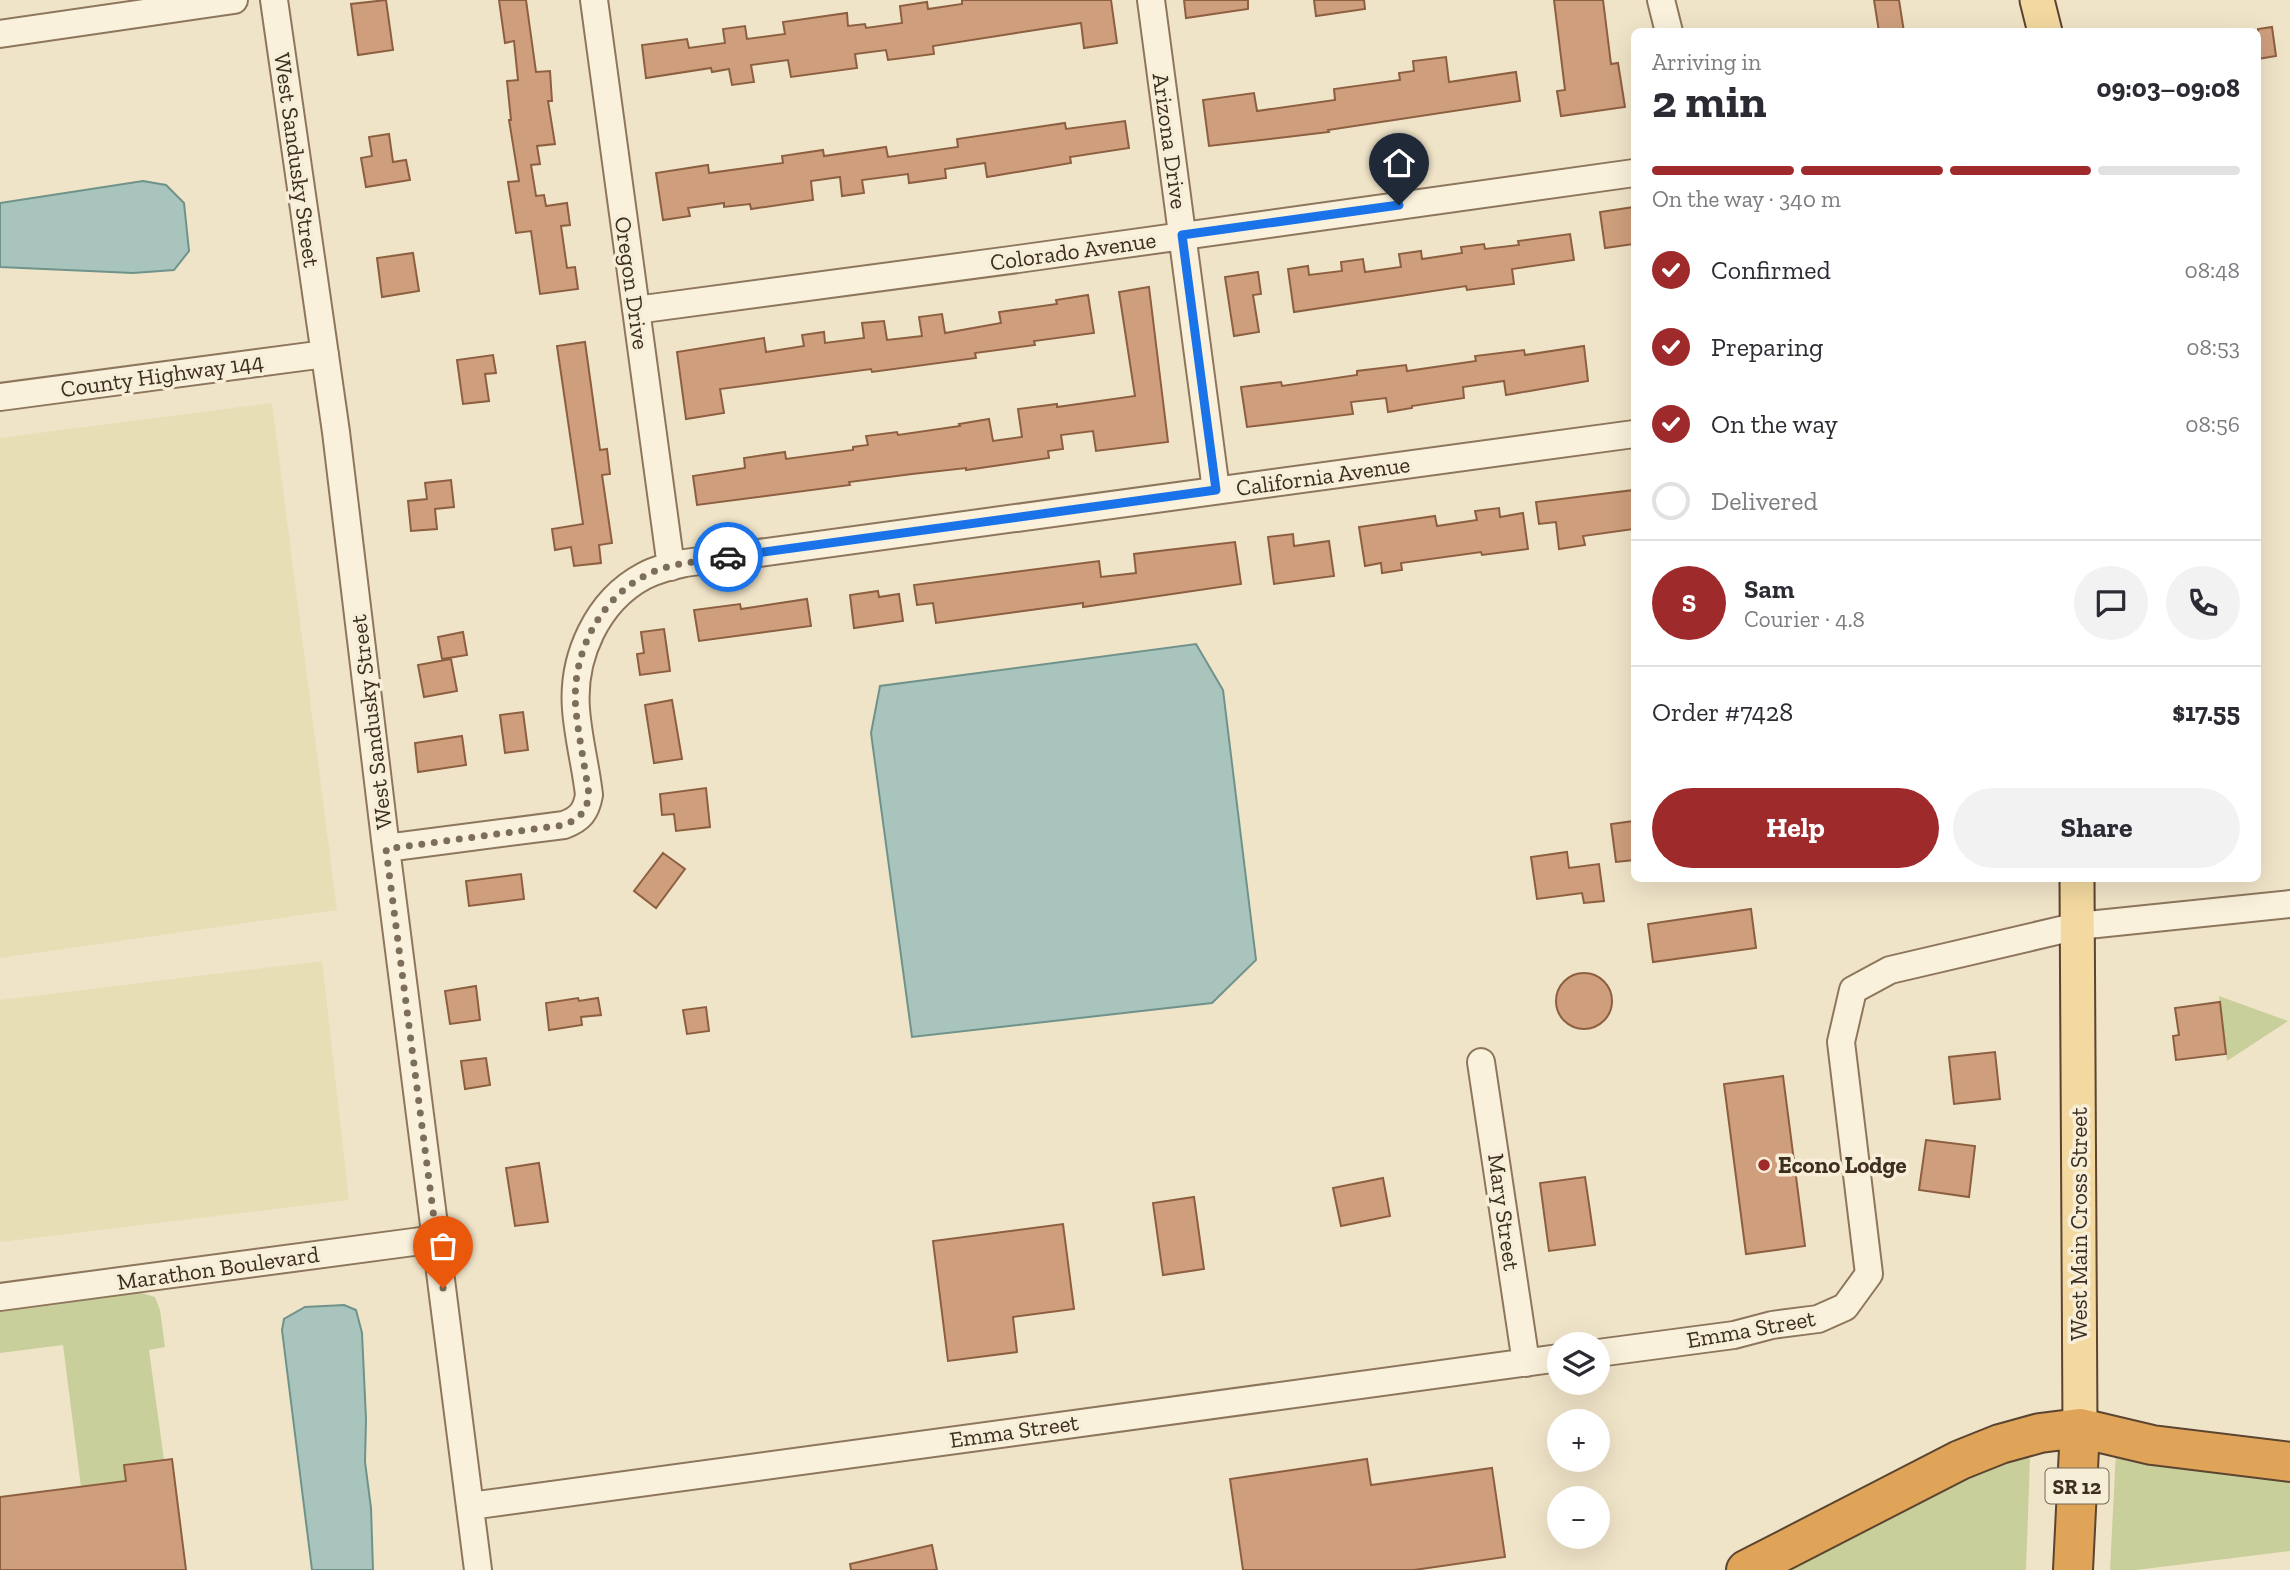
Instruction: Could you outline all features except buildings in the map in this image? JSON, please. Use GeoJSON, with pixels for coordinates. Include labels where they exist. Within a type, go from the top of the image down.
{"type":"FeatureCollection","features":[{"type":"Feature","properties":{"kind":"highway"},"geometry":{"type":"LineString","coordinates":[[1746,1570],[1960,1460],[2017,1438],[2080,1428],[2152,1445],[2290,1462]]}},
{"type":"Feature","properties":{"kind":"highway","name":"West Main Cross Street"},"geometry":{"type":"LineString","coordinates":[[2073,1557],[2080,1428]]}},
{"type":"Feature","properties":{"kind":"main road"},"geometry":{"type":"LineString","coordinates":[[2037,0],[2044,28]]}},
{"type":"Feature","properties":{"kind":"main road","name":"West Main Cross Street"},"geometry":{"type":"LineString","coordinates":[[2077,882],[2080,1428]]}},
{"type":"Feature","properties":{"kind":"street"},"geometry":{"type":"LineString","coordinates":[[0,34],[234,0]]}},
{"type":"Feature","properties":{"kind":"street","name":"West Sandusky Street"},"geometry":{"type":"LineString","coordinates":[[274,0],[325,354],[478,1570]]}},
{"type":"Feature","properties":{"kind":"street","name":"Oregon Drive"},"geometry":{"type":"LineString","coordinates":[[594,0],[671,566]]}},
{"type":"Feature","properties":{"kind":"street","name":"Arizona Drive"},"geometry":{"type":"LineString","coordinates":[[1151,0],[1216,490]]}},
{"type":"Feature","properties":{"kind":"street"},"geometry":{"type":"LineString","coordinates":[[1661,0],[1668,28]]}},
{"type":"Feature","properties":{"kind":"street","name":"Colorado Avenue"},"geometry":{"type":"LineString","coordinates":[[636,310],[1631,173]]}},
{"type":"Feature","properties":{"kind":"street","name":"County Highway 144"},"geometry":{"type":"LineString","coordinates":[[0,397],[325,354]]}},
{"type":"Feature","properties":{"kind":"street","name":"California Avenue"},"geometry":{"type":"LineString","coordinates":[[386,849],[564,825],[578,820],[587,809],[589,795],[576,709],[576,680],[582,652],[594,626],[610,602],[638,580],[657,570],[1216,490],[1631,434]]}},
{"type":"Feature","properties":{"kind":"street","name":"Emma Street"},"geometry":{"type":"LineString","coordinates":[[1610,1351],[1734,1335],[1772,1325],[1818,1319],[1845,1307],[1870,1274],[1841,1042],[1853,990],[1890,970],[2078,926],[2290,904]]}},
{"type":"Feature","properties":{"kind":"street","name":"Mary Street"},"geometry":{"type":"LineString","coordinates":[[1481,1062],[1526,1363]]}},
{"type":"Feature","properties":{"kind":"street","name":"Marathon Boulevard"},"geometry":{"type":"LineString","coordinates":[[0,1297],[436,1239]]}},
{"type":"Feature","properties":{"kind":"street","name":"Emma Street"},"geometry":{"type":"LineString","coordinates":[[470,1506],[1547,1360]]}},
{"type":"Feature","properties":{"kind":"shaded area"},"geometry":{"type":"Polygon","coordinates":[[[272,403],[337,910],[0,958],[0,438],[272,403]]]}},
{"type":"Feature","properties":{"kind":"shaded area"},"geometry":{"type":"Polygon","coordinates":[[[322,961],[349,1200],[0,1242],[0,1000],[322,961]]]}},
{"type":"Feature","properties":{"kind":"green space"},"geometry":{"type":"Polygon","coordinates":[[[2219,996],[2288,1021],[2227,1061],[2219,996]]]}},
{"type":"Feature","properties":{"kind":"green space"},"geometry":{"type":"Polygon","coordinates":[[[138,1292],[155,1297],[160,1310],[165,1347],[149,1350],[164,1460],[126,1481],[81,1487],[63,1345],[0,1353],[0,1311],[138,1292]]]}},
{"type":"Feature","properties":{"kind":"green space"},"geometry":{"type":"Polygon","coordinates":[[[2116,1450],[2290,1477],[2290,1551],[2136,1570],[2110,1570],[2116,1450]]]}},
{"type":"Feature","properties":{"kind":"green space"},"geometry":{"type":"Polygon","coordinates":[[[2018,1452],[2030,1459],[2026,1570],[1770,1570],[2018,1452]]]}},
{"type":"Feature","properties":{"kind":"water"},"geometry":{"type":"Polygon","coordinates":[[[143,181],[166,185],[184,203],[189,251],[174,270],[133,273],[0,267],[0,203],[143,181]]]}},
{"type":"Feature","properties":{"kind":"water"},"geometry":{"type":"Polygon","coordinates":[[[1196,644],[1223,690],[1256,960],[1212,1003],[912,1037],[871,733],[880,686],[1196,644]]]}},
{"type":"Feature","properties":{"kind":"water"},"geometry":{"type":"Polygon","coordinates":[[[344,1305],[356,1310],[362,1333],[365,1462],[371,1508],[373,1570],[312,1570],[282,1330],[284,1319],[305,1307],[344,1305]]]}},
{"type":"Feature","properties":{"kind":"way so far"},"geometry":{"type":"LineString","coordinates":[[443,1288],[386,849],[564,825],[578,820],[587,809],[589,795],[576,709],[576,680],[582,652],[594,626],[610,602],[644,576],[685,563],[728,557]]}},
{"type":"Feature","properties":{"kind":"place","name":"Econo Lodge"},"geometry":{"type":"Point","coordinates":[1764,1165]}},
{"type":"Feature","properties":{"kind":"route"},"geometry":{"type":"LineString","coordinates":[[728,557],[1216,490],[1182,235],[1399,205]]}}]}
